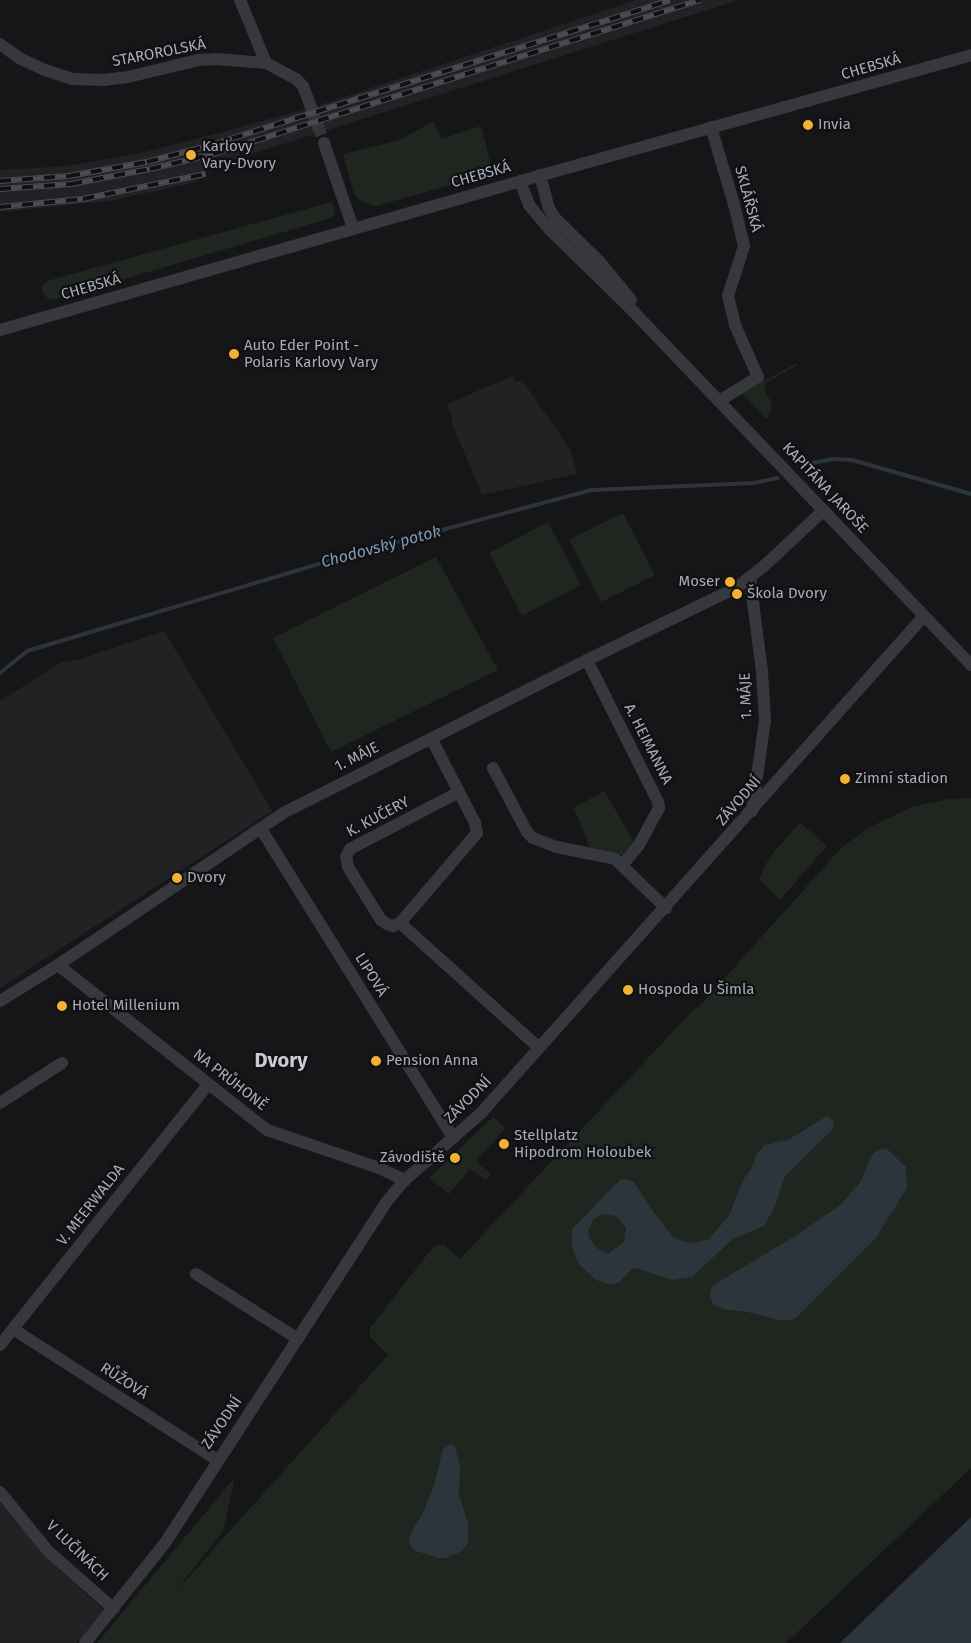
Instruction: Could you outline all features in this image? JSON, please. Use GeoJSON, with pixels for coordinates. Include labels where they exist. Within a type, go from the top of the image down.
{"type":"FeatureCollection","features":[{"type":"Feature","properties":{"kind":"street"},"geometry":{"type":"LineString","coordinates":[[240,0],[266,62]]}},
{"type":"Feature","properties":{"kind":"street","name":"STAROROLSKÁ"},"geometry":{"type":"LineString","coordinates":[[0,44],[19,58],[44,70],[73,79],[104,80],[128,77],[181,64],[217,59],[266,62],[296,79],[303,86],[312,107]]}},
{"type":"Feature","properties":{"kind":"street","name":"CHEBSKÁ"},"geometry":{"type":"LineString","coordinates":[[0,330],[540,175],[971,55]]}},
{"type":"Feature","properties":{"kind":"street","name":"SKLÁŘSKÁ"},"geometry":{"type":"LineString","coordinates":[[711,128],[734,204],[744,246],[728,296],[735,325],[758,377],[719,401]]}},
{"type":"Feature","properties":{"kind":"street"},"geometry":{"type":"LineString","coordinates":[[324,143],[353,228]]}},
{"type":"Feature","properties":{"kind":"street","name":"KAPITÁNA JAROŠE"},"geometry":{"type":"LineString","coordinates":[[540,175],[549,208],[555,218],[600,262],[627,294],[655,333]]}},
{"type":"Feature","properties":{"kind":"street","name":"KAPITÁNA JAROŠE"},"geometry":{"type":"LineString","coordinates":[[520,181],[529,205],[549,229],[655,333],[923,617],[971,665]]}},
{"type":"Feature","properties":{"kind":"street","name":"1. MÁJE"},"geometry":{"type":"LineString","coordinates":[[0,1001],[58,966],[294,808],[587,660],[736,588],[750,578],[824,510]]}},
{"type":"Feature","properties":{"kind":"street","name":"1. MÁJE"},"geometry":{"type":"LineString","coordinates":[[750,578],[762,672],[764,720],[752,811]]}},
{"type":"Feature","properties":{"kind":"street","name":"ZÁVODNÍ"},"geometry":{"type":"LineString","coordinates":[[85,1643],[165,1543],[217,1460],[388,1200],[405,1180],[482,1112],[538,1047],[666,908],[923,617]]}},
{"type":"Feature","properties":{"kind":"street","name":"A. HEIMANNA"},"geometry":{"type":"LineString","coordinates":[[587,660],[658,802],[659,808],[639,845],[622,865]]}},
{"type":"Feature","properties":{"kind":"street"},"geometry":{"type":"LineString","coordinates":[[400,923],[477,833],[475,823],[431,738]]}},
{"type":"Feature","properties":{"kind":"street"},"geometry":{"type":"LineString","coordinates":[[492,768],[527,832],[533,838],[557,847],[615,860],[666,908]]}},
{"type":"Feature","properties":{"kind":"street","name":"K. KUČERY"},"geometry":{"type":"LineString","coordinates":[[459,792],[350,849],[346,857],[348,867],[381,920],[393,926],[400,923],[538,1047]]}},
{"type":"Feature","properties":{"kind":"street","name":"LIPOVÁ"},"geometry":{"type":"LineString","coordinates":[[261,829],[453,1138]]}},
{"type":"Feature","properties":{"kind":"street","name":"NA PRŮHONĚ"},"geometry":{"type":"LineString","coordinates":[[58,966],[267,1130],[379,1168],[405,1180]]}},
{"type":"Feature","properties":{"kind":"street"},"geometry":{"type":"LineString","coordinates":[[0,1102],[62,1063]]}},
{"type":"Feature","properties":{"kind":"street","name":"V. MEERWALDA"},"geometry":{"type":"LineString","coordinates":[[0,1346],[208,1084]]}},
{"type":"Feature","properties":{"kind":"street"},"geometry":{"type":"LineString","coordinates":[[196,1274],[298,1339]]}},
{"type":"Feature","properties":{"kind":"street","name":"RŮŽOVÁ"},"geometry":{"type":"LineString","coordinates":[[13,1329],[217,1460]]}},
{"type":"Feature","properties":{"kind":"street","name":"V LUČINÁCH"},"geometry":{"type":"LineString","coordinates":[[0,1492],[49,1552],[114,1609]]}},
{"type":"Feature","properties":{"kind":"shaded area"},"geometry":{"type":"Polygon","coordinates":[[[636,0],[739,0],[217,165],[196,182],[110,201],[0,212],[0,170],[68,166],[145,152],[208,136],[320,105],[636,0]]]}},
{"type":"Feature","properties":{"kind":"shaded area"},"geometry":{"type":"Polygon","coordinates":[[[434,121],[441,139],[481,126],[493,173],[376,206],[360,201],[354,194],[343,154],[399,140],[434,121]]]}},
{"type":"Feature","properties":{"kind":"shaded area"},"geometry":{"type":"Polygon","coordinates":[[[332,202],[335,214],[331,218],[53,300],[47,298],[42,292],[43,285],[50,280],[332,202]]]}},
{"type":"Feature","properties":{"kind":"shaded area"},"geometry":{"type":"Polygon","coordinates":[[[797,363],[797,365],[766,383],[764,390],[772,403],[770,414],[766,419],[742,393],[797,363]]]}},
{"type":"Feature","properties":{"kind":"shaded area"},"geometry":{"type":"Polygon","coordinates":[[[513,376],[515,382],[522,380],[570,449],[577,474],[482,495],[451,421],[453,420],[447,404],[513,376]]]}},
{"type":"Feature","properties":{"kind":"shaded area"},"geometry":{"type":"Polygon","coordinates":[[[623,513],[655,575],[601,602],[569,540],[623,513]]]}},
{"type":"Feature","properties":{"kind":"shaded area"},"geometry":{"type":"Polygon","coordinates":[[[548,522],[581,585],[522,616],[489,553],[548,522]]]}},
{"type":"Feature","properties":{"kind":"shaded area"},"geometry":{"type":"Polygon","coordinates":[[[436,557],[498,670],[331,752],[273,638],[436,557]]]}},
{"type":"Feature","properties":{"kind":"shaded area"},"geometry":{"type":"Polygon","coordinates":[[[164,631],[272,811],[0,988],[0,701],[62,662],[78,660],[164,631]]]}},
{"type":"Feature","properties":{"kind":"shaded area"},"geometry":{"type":"Polygon","coordinates":[[[604,791],[635,843],[622,855],[590,848],[574,808],[604,791]]]}},
{"type":"Feature","properties":{"kind":"shaded area"},"geometry":{"type":"Polygon","coordinates":[[[971,798],[971,1468],[786,1643],[97,1643],[235,1477],[223,1531],[175,1592],[388,1355],[370,1337],[370,1328],[433,1247],[443,1244],[460,1259],[696,1007],[698,1008],[842,847],[870,827],[912,807],[949,799],[971,798]]]}},
{"type":"Feature","properties":{"kind":"shaded area"},"geometry":{"type":"Polygon","coordinates":[[[800,822],[827,846],[780,900],[759,879],[769,858],[800,822]]]}},
{"type":"Feature","properties":{"kind":"shaded area"},"geometry":{"type":"Polygon","coordinates":[[[827,1116],[834,1121],[832,1130],[785,1176],[775,1206],[764,1226],[734,1238],[692,1277],[672,1280],[637,1268],[632,1269],[618,1283],[611,1285],[596,1280],[578,1263],[572,1246],[572,1229],[620,1180],[628,1179],[634,1182],[672,1236],[678,1240],[693,1243],[708,1240],[729,1216],[743,1180],[751,1169],[757,1154],[765,1145],[788,1140],[827,1116]],[[602,1214],[593,1220],[588,1231],[589,1238],[598,1249],[608,1254],[624,1242],[626,1228],[616,1216],[602,1214]]]}},
{"type":"Feature","properties":{"kind":"shaded area"},"geometry":{"type":"Polygon","coordinates":[[[493,1117],[506,1128],[476,1161],[491,1174],[486,1180],[470,1169],[449,1194],[429,1178],[493,1117]]]}},
{"type":"Feature","properties":{"kind":"shaded area"},"geometry":{"type":"Polygon","coordinates":[[[886,1148],[906,1167],[907,1188],[875,1239],[796,1318],[780,1320],[747,1312],[723,1309],[713,1304],[710,1295],[712,1286],[792,1238],[839,1206],[859,1184],[873,1154],[878,1150],[886,1148]]]}},
{"type":"Feature","properties":{"kind":"shaded area"},"geometry":{"type":"Polygon","coordinates":[[[450,1444],[455,1446],[460,1466],[459,1495],[468,1523],[468,1540],[467,1545],[460,1552],[446,1558],[439,1558],[416,1551],[411,1547],[409,1539],[424,1511],[434,1485],[443,1449],[450,1444]]]}},
{"type":"Feature","properties":{"kind":"shaded area"},"geometry":{"type":"Polygon","coordinates":[[[0,1503],[50,1561],[105,1611],[76,1643],[0,1643],[0,1503]]]}},
{"type":"Feature","properties":{"kind":"shaded area"},"geometry":{"type":"Polygon","coordinates":[[[971,1517],[971,1643],[840,1643],[971,1517]]]}},
{"type":"Feature","properties":{"kind":"waterway","name":"Chodovský potok"},"geometry":{"type":"LineString","coordinates":[[802,465],[834,459],[852,460],[971,494]]}},
{"type":"Feature","properties":{"kind":"waterway","name":"Chodovský potok"},"geometry":{"type":"LineString","coordinates":[[0,673],[27,651],[345,556],[592,490],[754,483],[777,478]]}},
{"type":"Feature","properties":{"kind":"tunnel"},"geometry":{"type":"LineString","coordinates":[[311,107],[324,143]]}},
{"type":"Feature","properties":{"kind":"railway"},"geometry":{"type":"LineString","coordinates":[[0,181],[69,176],[147,162],[211,145],[670,0]]}},
{"type":"Feature","properties":{"kind":"railway"},"geometry":{"type":"LineString","coordinates":[[0,189],[71,184],[150,169],[213,154],[700,0]]}},
{"type":"Feature","properties":{"kind":"railway"},"geometry":{"type":"LineString","coordinates":[[0,207],[83,199],[205,174]]}},
{"type":"Feature","properties":{"kind":"place","name":"Invia"},"geometry":{"type":"Point","coordinates":[808,125]}},
{"type":"Feature","properties":{"kind":"place","name":"Karlovy Vary-Dvory"},"geometry":{"type":"Point","coordinates":[191,155]}},
{"type":"Feature","properties":{"kind":"place","name":"Auto Eder Point - Polaris Karlovy Vary"},"geometry":{"type":"Point","coordinates":[234,354]}},
{"type":"Feature","properties":{"kind":"place","name":"Moser"},"geometry":{"type":"Point","coordinates":[730,582]}},
{"type":"Feature","properties":{"kind":"place","name":"Škola Dvory"},"geometry":{"type":"Point","coordinates":[737,594]}},
{"type":"Feature","properties":{"kind":"place","name":"Zimní stadion"},"geometry":{"type":"Point","coordinates":[845,779]}},
{"type":"Feature","properties":{"kind":"place","name":"Dvory"},"geometry":{"type":"Point","coordinates":[177,878]}},
{"type":"Feature","properties":{"kind":"place","name":"Hospoda U Šimla"},"geometry":{"type":"Point","coordinates":[628,990]}},
{"type":"Feature","properties":{"kind":"place","name":"Hotel Millenium"},"geometry":{"type":"Point","coordinates":[62,1006]}},
{"type":"Feature","properties":{"kind":"place","name":"Pension Anna"},"geometry":{"type":"Point","coordinates":[376,1061]}},
{"type":"Feature","properties":{"kind":"place","name":"Stellplatz Hipodrom Holoubek"},"geometry":{"type":"Point","coordinates":[504,1144]}},
{"type":"Feature","properties":{"kind":"place","name":"Závodiště"},"geometry":{"type":"Point","coordinates":[455,1158]}},
{"type":"Feature","properties":{"kind":"district","name":"Dvory"},"geometry":{"type":"Point","coordinates":[281,1060]}}]}
